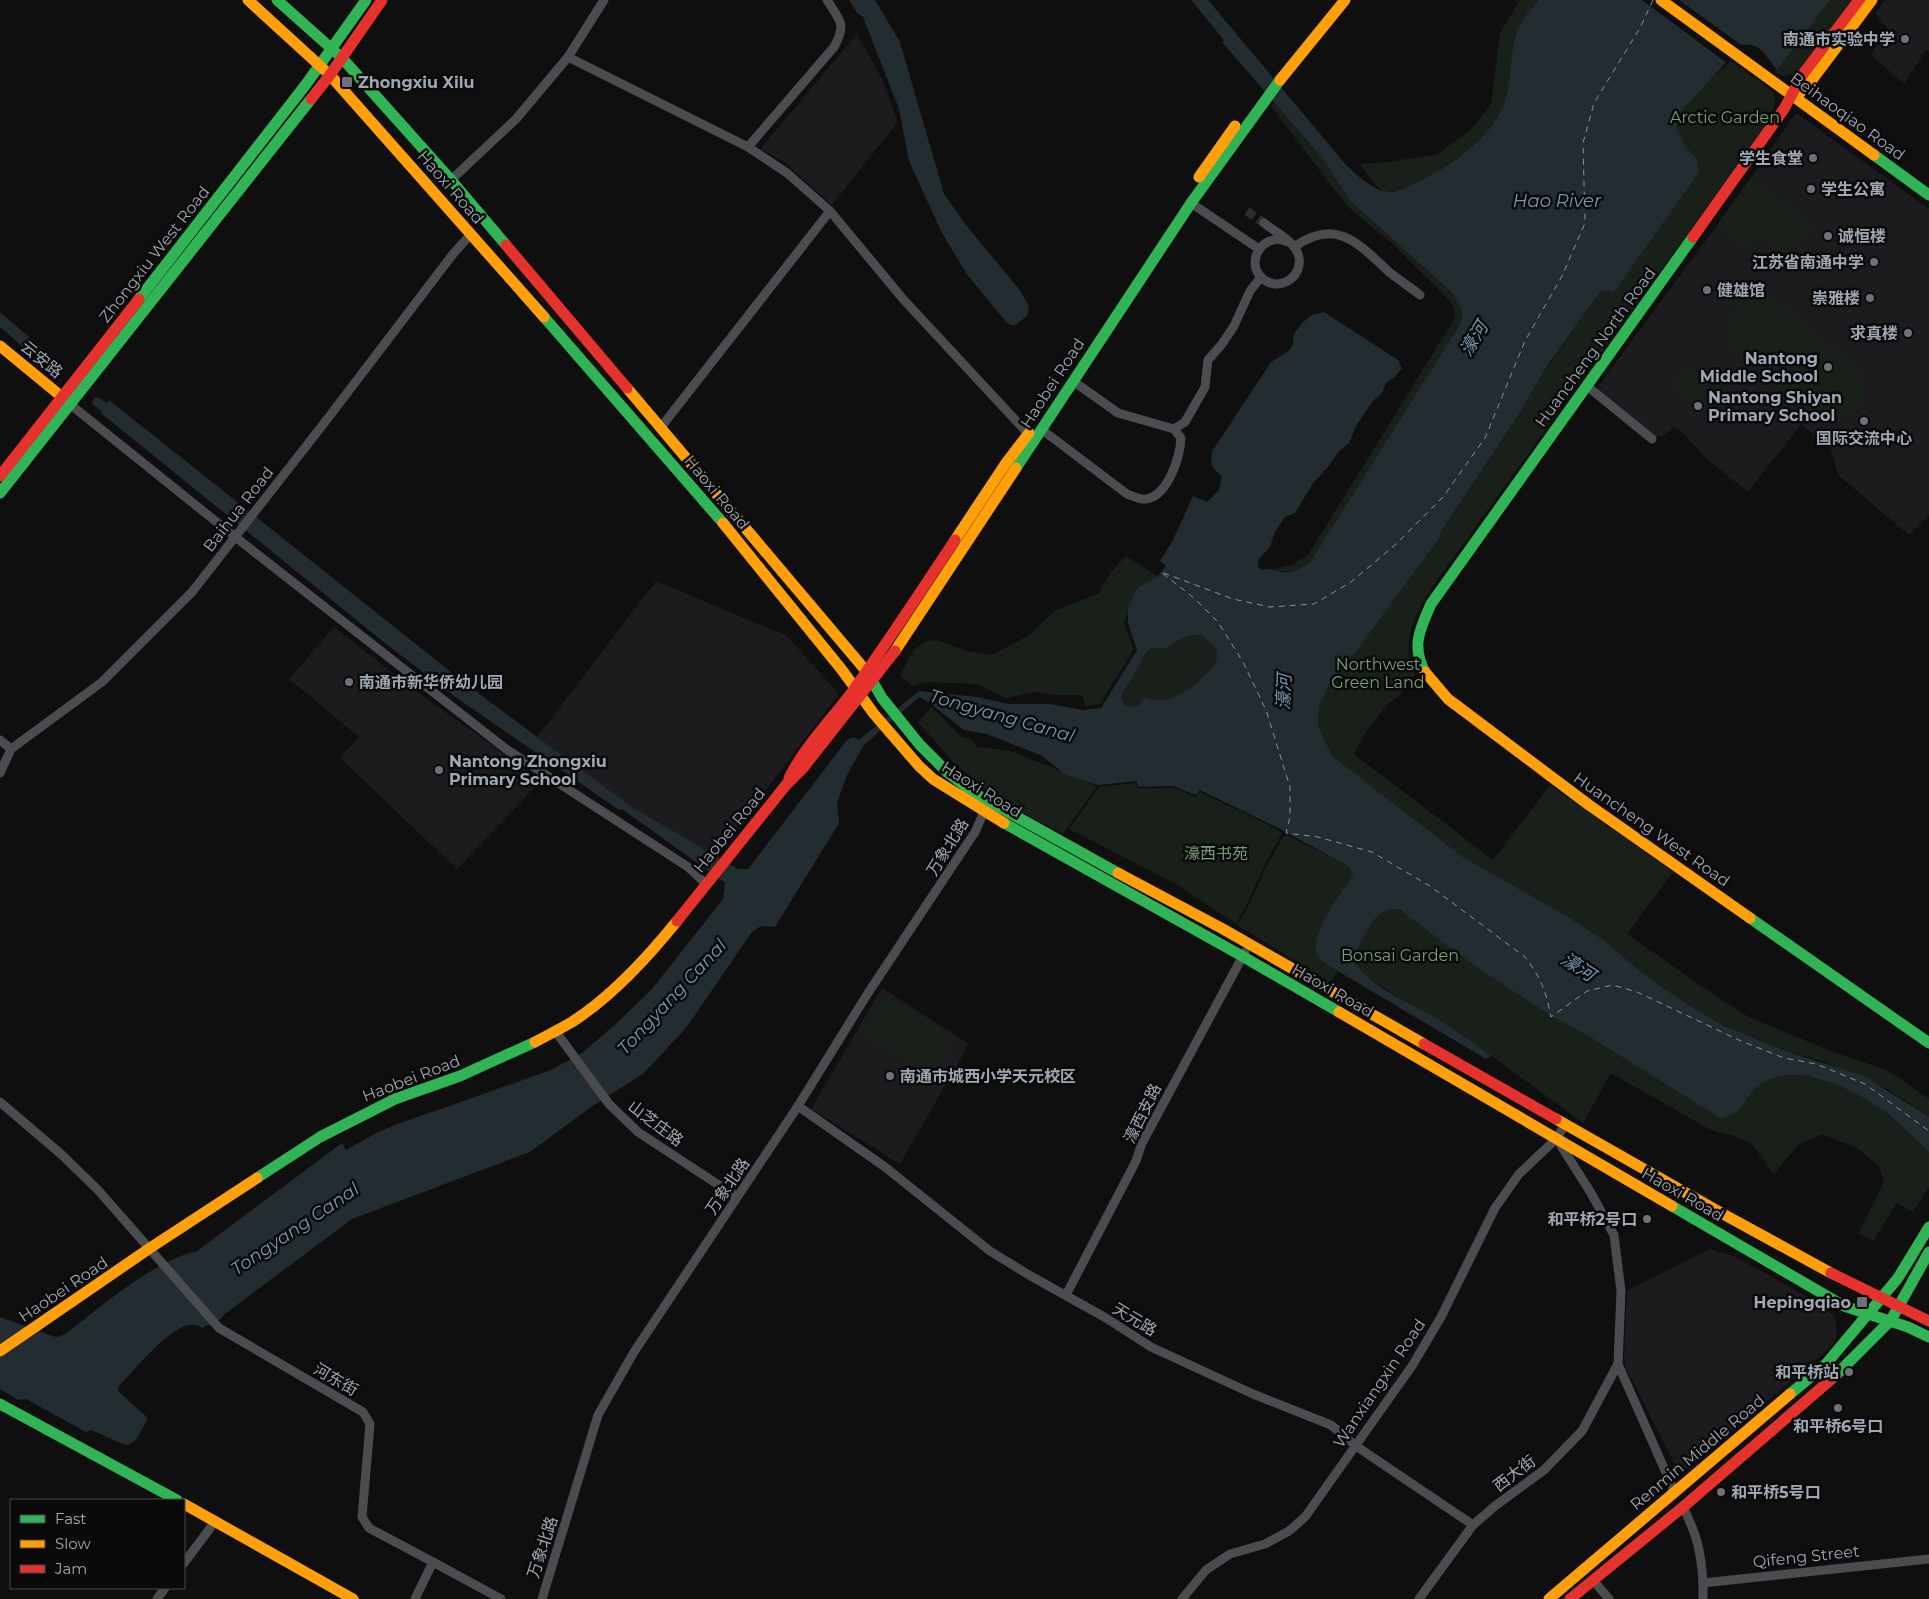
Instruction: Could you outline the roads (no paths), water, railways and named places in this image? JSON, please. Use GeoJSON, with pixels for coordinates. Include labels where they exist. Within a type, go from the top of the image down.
{"type":"FeatureCollection","features":[{"type":"Feature","properties":{"kind":"main road","name":"Haoxi Road"},"geometry":{"type":"LineString","coordinates":[[248,0],[330,75],[602,382],[722,522],[895,740],[933,779],[984,812],[1242,956],[1844,1306],[1868,1316],[1913,1327],[1929,1337]]}},
{"type":"Feature","properties":{"kind":"main road","name":"Haoxi Road"},"geometry":{"type":"LineString","coordinates":[[277,0],[342,58],[451,180],[853,654],[874,682],[882,698],[920,745],[940,765],[974,793],[1089,858],[1223,929],[1722,1214],[1929,1321]]}},
{"type":"Feature","properties":{"kind":"main road","name":"Zhongxiu West Road"},"geometry":{"type":"LineString","coordinates":[[0,493],[67,401],[332,50],[366,0]]}},
{"type":"Feature","properties":{"kind":"main road","name":"Zhongxiu West Road"},"geometry":{"type":"LineString","coordinates":[[0,476],[67,401],[330,75],[382,0]]}},
{"type":"Feature","properties":{"kind":"main road","name":"Haobei Road"},"geometry":{"type":"LineString","coordinates":[[0,1351],[150,1248],[320,1136],[395,1099],[496,1062],[556,1032],[573,1021],[624,980],[660,942],[786,785],[796,762],[858,692],[874,682],[1138,267],[1209,162],[1336,0]]}},
{"type":"Feature","properties":{"kind":"main road","name":"Haobei Road"},"geometry":{"type":"LineString","coordinates":[[1277,77],[1346,0]]}},
{"type":"Feature","properties":{"kind":"main road","name":"Beihaoqiao Road"},"geometry":{"type":"LineString","coordinates":[[1661,0],[1929,195]]}},
{"type":"Feature","properties":{"kind":"main road","name":"Huancheng North Road"},"geometry":{"type":"LineString","coordinates":[[1794,96],[1803,74],[1860,0]]}},
{"type":"Feature","properties":{"kind":"main road","name":"Huancheng North Road"},"geometry":{"type":"LineString","coordinates":[[1431,604],[1794,96],[1812,80],[1872,0]]}},
{"type":"Feature","properties":{"kind":"main road","name":"Haobei Road"},"geometry":{"type":"LineString","coordinates":[[858,692],[866,672],[1006,463],[1041,429],[1263,94]]}},
{"type":"Feature","properties":{"kind":"main road","name":"云安路"},"geometry":{"type":"LineString","coordinates":[[0,346],[67,401]]}},
{"type":"Feature","properties":{"kind":"main road","name":"Huancheng West Road"},"geometry":{"type":"LineString","coordinates":[[1431,604],[1422,624],[1417,645],[1420,662],[1427,675],[1448,699],[1589,805],[1929,1043]]}},
{"type":"Feature","properties":{"kind":"main road","name":"Renmin Middle Road"},"geometry":{"type":"LineString","coordinates":[[1549,1599],[1826,1364],[1898,1278],[1929,1227]]}},
{"type":"Feature","properties":{"kind":"main road","name":"Renmin Middle Road"},"geometry":{"type":"LineString","coordinates":[[1570,1599],[1683,1507],[1822,1389],[1867,1346],[1900,1306],[1929,1252]]}},
{"type":"Feature","properties":{"kind":"main road"},"geometry":{"type":"LineString","coordinates":[[0,1404],[175,1499]]}},
{"type":"Feature","properties":{"kind":"main road"},"geometry":{"type":"LineString","coordinates":[[0,1413],[158,1499]]}},
{"type":"Feature","properties":{"kind":"main road"},"geometry":{"type":"LineString","coordinates":[[185,1505],[353,1599]]}},
{"type":"Feature","properties":{"kind":"main road"},"geometry":{"type":"LineString","coordinates":[[185,1514],[337,1599]]}},
{"type":"Feature","properties":{"kind":"street"},"geometry":{"type":"LineString","coordinates":[[451,180],[516,119],[568,56],[604,0]]}},
{"type":"Feature","properties":{"kind":"street"},"geometry":{"type":"LineString","coordinates":[[748,147],[834,47],[842,33],[842,24],[827,0]]}},
{"type":"Feature","properties":{"kind":"street"},"geometry":{"type":"LineString","coordinates":[[568,56],[748,147],[787,173],[830,211],[903,299],[1031,437]]}},
{"type":"Feature","properties":{"kind":"street"},"geometry":{"type":"LineString","coordinates":[[1191,203],[1259,249]]}},
{"type":"Feature","properties":{"kind":"street"},"geometry":{"type":"LineString","coordinates":[[660,428],[830,211]]}},
{"type":"Feature","properties":{"kind":"street"},"geometry":{"type":"LineString","coordinates":[[1264,223],[1291,244],[1300,261],[1295,276],[1282,284],[1267,282],[1261,277],[1255,263],[1259,249],[1272,239],[1280,238],[1291,244]]}},
{"type":"Feature","properties":{"kind":"street"},"geometry":{"type":"LineString","coordinates":[[1291,244],[1323,232],[1356,242],[1390,273],[1420,295]]}},
{"type":"Feature","properties":{"kind":"street","name":"Baihua Road"},"geometry":{"type":"LineString","coordinates":[[0,773],[11,749],[102,682],[192,592],[453,254],[471,234]]}},
{"type":"Feature","properties":{"kind":"street"},"geometry":{"type":"LineString","coordinates":[[1174,429],[1186,422],[1205,387],[1208,360],[1234,326],[1250,292],[1261,277]]}},
{"type":"Feature","properties":{"kind":"street"},"geometry":{"type":"LineString","coordinates":[[1041,429],[1127,494],[1144,500],[1155,496],[1167,483],[1180,450],[1181,438],[1174,429],[1118,413],[1073,381]]}},
{"type":"Feature","properties":{"kind":"street"},"geometry":{"type":"LineString","coordinates":[[1587,386],[1652,438]]}},
{"type":"Feature","properties":{"kind":"street"},"geometry":{"type":"LineString","coordinates":[[67,401],[237,533],[506,749],[708,882]]}},
{"type":"Feature","properties":{"kind":"street"},"geometry":{"type":"LineString","coordinates":[[0,740],[11,749]]}},
{"type":"Feature","properties":{"kind":"street","name":"万象北路"},"geometry":{"type":"LineString","coordinates":[[542,1599],[598,1415],[634,1352],[798,1106],[868,993],[975,832],[984,812]]}},
{"type":"Feature","properties":{"kind":"street","name":"濠西支路"},"geometry":{"type":"LineString","coordinates":[[1066,1295],[1136,1161],[1142,1142],[1249,945]]}},
{"type":"Feature","properties":{"kind":"street","name":"山芝庄路"},"geometry":{"type":"LineString","coordinates":[[556,1032],[609,1104],[638,1132],[737,1197]]}},
{"type":"Feature","properties":{"kind":"street","name":"河东街"},"geometry":{"type":"LineString","coordinates":[[0,1102],[62,1155],[98,1190],[219,1328],[364,1412],[370,1424],[362,1517],[369,1528],[501,1599]]}},
{"type":"Feature","properties":{"kind":"street","name":"天元路"},"geometry":{"type":"LineString","coordinates":[[798,1106],[885,1167],[990,1251],[1151,1346],[1252,1394],[1330,1425],[1356,1446],[1473,1526]]}},
{"type":"Feature","properties":{"kind":"street","name":"Wanxiangxin Road"},"geometry":{"type":"LineString","coordinates":[[1182,1599],[1206,1570],[1230,1554],[1265,1544],[1289,1531],[1305,1517],[1412,1366],[1440,1317],[1495,1208],[1519,1174],[1556,1139],[1565,1125]]}},
{"type":"Feature","properties":{"kind":"street"},"geometry":{"type":"LineString","coordinates":[[1556,1139],[1591,1193],[1614,1235],[1621,1290],[1618,1364],[1675,1493]]}},
{"type":"Feature","properties":{"kind":"street","name":"西大街"},"geometry":{"type":"LineString","coordinates":[[1419,1599],[1473,1526],[1544,1470],[1582,1431],[1618,1364]]}},
{"type":"Feature","properties":{"kind":"street"},"geometry":{"type":"LineString","coordinates":[[1683,1507],[1696,1534],[1702,1564],[1703,1599]]}},
{"type":"Feature","properties":{"kind":"street"},"geometry":{"type":"LineString","coordinates":[[185,1562],[211,1527]]}},
{"type":"Feature","properties":{"kind":"street","name":"Qifeng Street"},"geometry":{"type":"LineString","coordinates":[[1703,1583],[1929,1559]]}},
{"type":"Feature","properties":{"kind":"street"},"geometry":{"type":"LineString","coordinates":[[415,1599],[433,1562]]}},
{"type":"Feature","properties":{"kind":"street"},"geometry":{"type":"LineString","coordinates":[[1593,1580],[1609,1599]]}},
{"type":"Feature","properties":{"kind":"street"},"geometry":{"type":"LineString","coordinates":[[157,1599],[165,1589]]}},
{"type":"Feature","properties":{"kind":"water"},"geometry":{"type":"Polygon","coordinates":[[[849,0],[875,0],[900,42],[944,194],[966,225],[1019,289],[1029,306],[1027,316],[1014,326],[1007,323],[966,273],[941,231],[909,161],[899,109],[863,17],[857,13],[849,0]]]}},
{"type":"Feature","properties":{"kind":"water","name":"Hao River"},"geometry":{"type":"Polygon","coordinates":[[[1191,0],[1208,0],[1346,165],[1372,186],[1391,192],[1401,190],[1442,169],[1467,151],[1488,130],[1496,119],[1506,98],[1516,33],[1524,18],[1539,0],[1830,0],[1777,70],[1759,48],[1742,45],[1683,109],[1676,127],[1685,146],[1697,159],[1699,172],[1614,292],[1602,290],[1547,366],[1521,411],[1440,533],[1440,537],[1358,649],[1329,685],[1319,707],[1318,726],[1332,756],[1463,857],[1567,916],[1605,941],[1641,972],[1681,1000],[1722,1025],[1785,1051],[1864,1076],[1929,1117],[1929,1152],[1893,1118],[1869,1101],[1841,1087],[1810,1077],[1780,1076],[1766,1081],[1755,1088],[1738,1110],[1731,1115],[1720,1118],[1585,1034],[1551,1016],[1476,967],[1400,910],[1391,909],[1383,912],[1370,926],[1353,961],[1361,971],[1381,987],[1438,1019],[1492,1056],[1486,1059],[1331,967],[1319,957],[1316,944],[1318,934],[1328,912],[1353,875],[1349,867],[1280,829],[1200,790],[1196,795],[1173,786],[1138,787],[1137,781],[1099,785],[1078,779],[1063,773],[1042,756],[987,734],[964,730],[927,701],[919,697],[864,745],[847,775],[837,803],[839,823],[775,927],[761,926],[752,932],[686,1028],[644,1073],[591,1107],[530,1152],[352,1219],[222,1316],[221,1319],[202,1328],[196,1325],[186,1326],[176,1331],[154,1348],[119,1386],[118,1391],[148,1418],[136,1440],[128,1445],[90,1430],[86,1432],[26,1399],[18,1400],[0,1389],[0,1317],[52,1336],[57,1337],[65,1334],[145,1275],[180,1256],[197,1251],[342,1143],[346,1150],[376,1133],[395,1125],[551,1070],[582,1053],[652,989],[723,899],[725,883],[622,809],[619,810],[454,696],[386,644],[101,413],[109,400],[466,684],[630,806],[738,869],[748,869],[847,740],[854,737],[859,740],[919,691],[977,697],[1008,704],[1050,704],[1083,710],[1101,708],[1137,650],[1128,623],[1128,608],[1137,588],[1158,576],[1166,566],[1160,561],[1172,542],[1193,496],[1207,502],[1219,490],[1222,476],[1212,465],[1213,450],[1271,362],[1289,351],[1293,344],[1294,334],[1302,323],[1312,315],[1324,312],[1398,360],[1402,368],[1395,377],[1386,383],[1382,393],[1372,402],[1356,426],[1349,443],[1338,452],[1329,466],[1313,483],[1295,513],[1285,517],[1275,532],[1270,547],[1258,560],[1258,567],[1262,570],[1270,569],[1291,572],[1311,561],[1459,326],[1462,315],[1460,305],[1454,295],[1350,201],[1324,160],[1222,42],[1224,40],[1191,0]],[[1190,635],[1178,640],[1167,648],[1152,648],[1147,651],[1122,693],[1121,698],[1126,707],[1139,705],[1144,698],[1170,699],[1187,690],[1203,677],[1214,663],[1217,657],[1217,650],[1202,635],[1190,635]]]}},
{"type":"Feature","properties":{"kind":"water"},"geometry":{"type":"Polygon","coordinates":[[[0,312],[38,345],[30,353],[0,327],[0,312]]]}},
{"type":"Feature","properties":{"kind":"waterway"},"geometry":{"type":"LineString","coordinates":[[35,348],[46,358]]}},
{"type":"Feature","properties":{"kind":"waterway"},"geometry":{"type":"LineString","coordinates":[[97,402],[104,407]]}},
{"type":"Feature","properties":{"kind":"tunnel"},"geometry":{"type":"LineString","coordinates":[[1247,211],[1264,223]]}},
{"type":"Feature","properties":{"kind":"place","name":"南通市实验中学"},"geometry":{"type":"Point","coordinates":[1905,39]}},
{"type":"Feature","properties":{"kind":"place","name":"Zhongxiu Xilu"},"geometry":{"type":"Point","coordinates":[347,82]}},
{"type":"Feature","properties":{"kind":"place","name":"学生食堂"},"geometry":{"type":"Point","coordinates":[1813,158]}},
{"type":"Feature","properties":{"kind":"place","name":"学生公寓"},"geometry":{"type":"Point","coordinates":[1811,189]}},
{"type":"Feature","properties":{"kind":"place","name":"诚恒楼"},"geometry":{"type":"Point","coordinates":[1828,236]}},
{"type":"Feature","properties":{"kind":"place","name":"江苏省南通中学"},"geometry":{"type":"Point","coordinates":[1874,262]}},
{"type":"Feature","properties":{"kind":"place","name":"健雄馆"},"geometry":{"type":"Point","coordinates":[1707,290]}},
{"type":"Feature","properties":{"kind":"place","name":"崇雅楼"},"geometry":{"type":"Point","coordinates":[1870,298]}},
{"type":"Feature","properties":{"kind":"place","name":"求真楼"},"geometry":{"type":"Point","coordinates":[1908,333]}},
{"type":"Feature","properties":{"kind":"place","name":"Nantong Middle School"},"geometry":{"type":"Point","coordinates":[1828,367]}},
{"type":"Feature","properties":{"kind":"place","name":"Nantong Shiyan Primary School"},"geometry":{"type":"Point","coordinates":[1698,406]}},
{"type":"Feature","properties":{"kind":"place","name":"国际交流中心"},"geometry":{"type":"Point","coordinates":[1864,421]}},
{"type":"Feature","properties":{"kind":"place","name":"南通市新华侨幼儿园"},"geometry":{"type":"Point","coordinates":[349,682]}},
{"type":"Feature","properties":{"kind":"place","name":"Nantong Zhongxiu Primary School"},"geometry":{"type":"Point","coordinates":[439,770]}},
{"type":"Feature","properties":{"kind":"place","name":"南通市城西小学天元校区"},"geometry":{"type":"Point","coordinates":[890,1076]}},
{"type":"Feature","properties":{"kind":"place","name":"和平桥2号口"},"geometry":{"type":"Point","coordinates":[1647,1219]}},
{"type":"Feature","properties":{"kind":"place","name":"Hepingqiao"},"geometry":{"type":"Point","coordinates":[1862,1302]}},
{"type":"Feature","properties":{"kind":"place","name":"和平桥站"},"geometry":{"type":"Point","coordinates":[1849,1372]}},
{"type":"Feature","properties":{"kind":"place","name":"和平桥6号口"},"geometry":{"type":"Point","coordinates":[1838,1408]}},
{"type":"Feature","properties":{"kind":"place","name":"和平桥5号口"},"geometry":{"type":"Point","coordinates":[1721,1492]}},
{"type":"Feature","properties":{"kind":"park label","name":"Arctic Garden"},"geometry":{"type":"Point","coordinates":[1725,117]}},
{"type":"Feature","properties":{"kind":"park label","name":"Northwest Green Land"},"geometry":{"type":"Point","coordinates":[1378,673]}},
{"type":"Feature","properties":{"kind":"park label","name":"濠西书苑"},"geometry":{"type":"Point","coordinates":[1216,853]}},
{"type":"Feature","properties":{"kind":"park label","name":"Bonsai Garden"},"geometry":{"type":"Point","coordinates":[1400,955]}},
{"type":"Feature","properties":{"kind":"water label","name":"濠河"},"geometry":{"type":"Point","coordinates":[1474,339]}},
{"type":"Feature","properties":{"kind":"water label","name":"濠河"},"geometry":{"type":"Point","coordinates":[1284,692]}},
{"type":"Feature","properties":{"kind":"water label","name":"Tongyang Canal"},"geometry":{"type":"Point","coordinates":[1002,716]}},
{"type":"Feature","properties":{"kind":"water label","name":"濠河"},"geometry":{"type":"Point","coordinates":[1578,967]}},
{"type":"Feature","properties":{"kind":"water label","name":"Tongyang Canal"},"geometry":{"type":"Point","coordinates":[672,997]}},
{"type":"Feature","properties":{"kind":"water label","name":"Tongyang Canal"},"geometry":{"type":"Point","coordinates":[295,1229]}}]}
